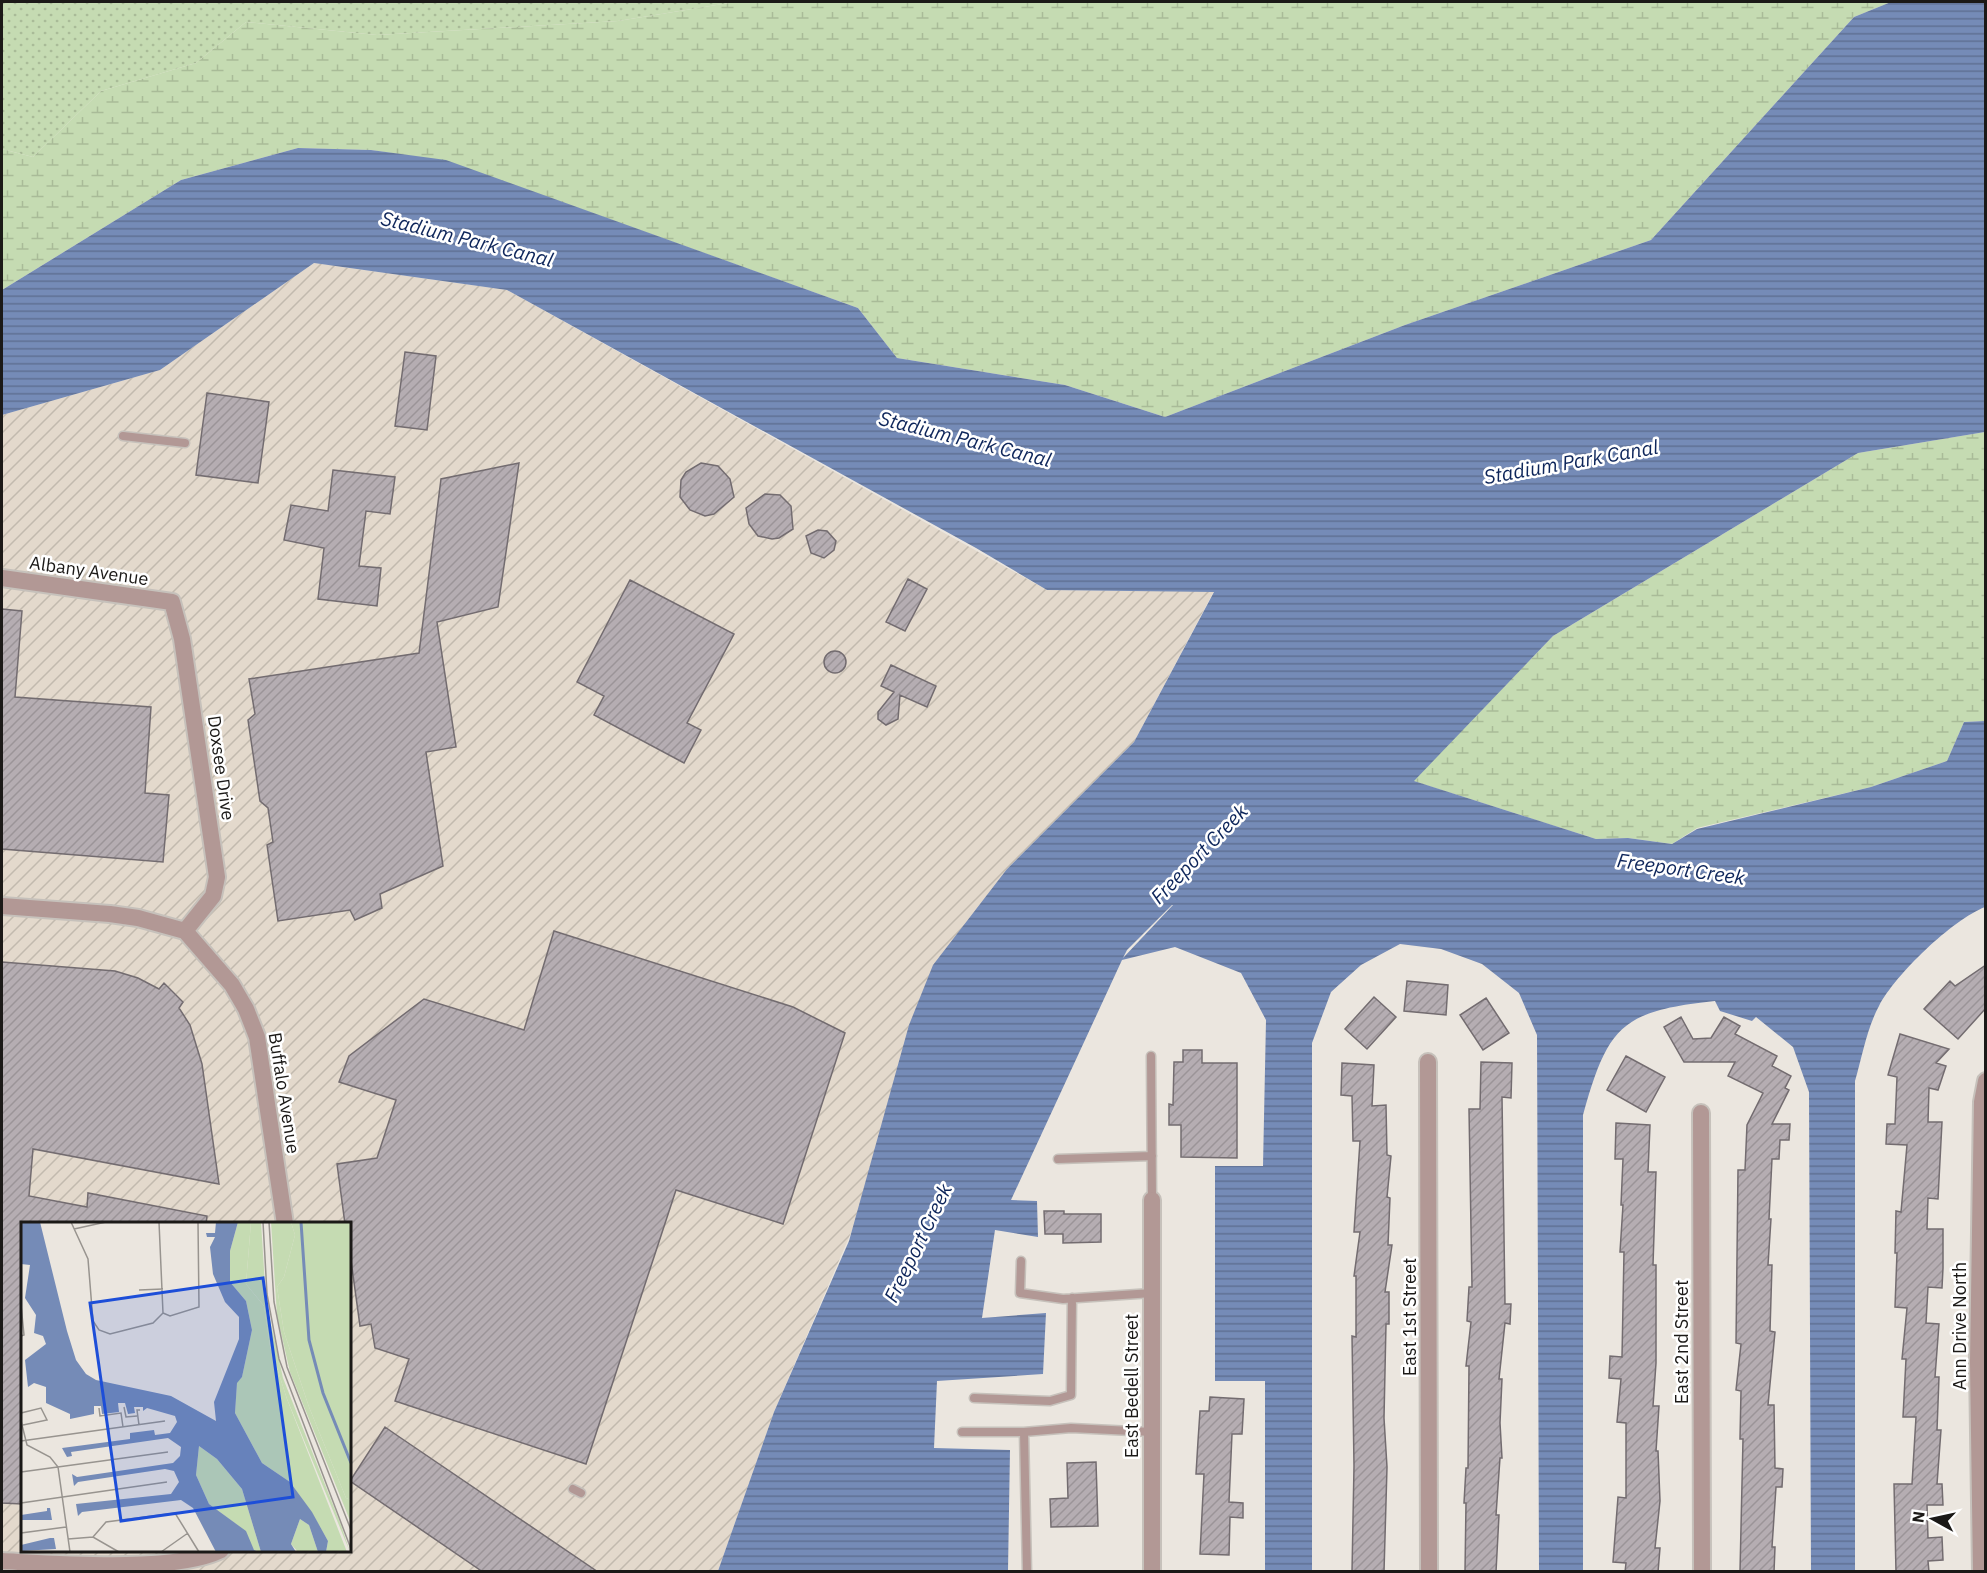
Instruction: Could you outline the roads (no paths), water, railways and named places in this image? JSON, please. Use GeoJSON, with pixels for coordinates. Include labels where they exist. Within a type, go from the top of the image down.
{"type":"FeatureCollection","features":[{"type":"Feature","properties":{"kind":"street","name":"Albany Avenue"},"geometry":{"type":"LineString","coordinates":[[2,578],[172,602]]}},
{"type":"Feature","properties":{"kind":"street","name":"Doxsee Drive"},"geometry":{"type":"LineString","coordinates":[[172,602],[182,639],[217,877],[213,896],[185,931]]}},
{"type":"Feature","properties":{"kind":"street"},"geometry":{"type":"LineString","coordinates":[[2,906],[110,914],[185,931]]}},
{"type":"Feature","properties":{"kind":"street","name":"Buffalo Avenue"},"geometry":{"type":"LineString","coordinates":[[185,931],[232,985],[246,1009],[257,1036],[284,1220]]}},
{"type":"Feature","properties":{"kind":"street","name":"East 1st Street"},"geometry":{"type":"LineString","coordinates":[[1428,1062],[1429,1572]]}},
{"type":"Feature","properties":{"kind":"street","name":"Ann Drive North"},"geometry":{"type":"LineString","coordinates":[[1981,1572],[1982,1102],[1986,1081]]}},
{"type":"Feature","properties":{"kind":"street","name":"East 2nd Street"},"geometry":{"type":"LineString","coordinates":[[1701,1113],[1702,1572]]}},
{"type":"Feature","properties":{"kind":"street","name":"East Bedell Street"},"geometry":{"type":"LineString","coordinates":[[1152,1200],[1152,1572]]}},
{"type":"Feature","properties":{"kind":"street"},"geometry":{"type":"LineString","coordinates":[[2,1561],[146,1569],[196,1562],[219,1552]]}},
{"type":"Feature","properties":{"kind":"lane"},"geometry":{"type":"LineString","coordinates":[[123,436],[185,443]]}},
{"type":"Feature","properties":{"kind":"lane"},"geometry":{"type":"LineString","coordinates":[[1150,1056],[1152,1200]]}},
{"type":"Feature","properties":{"kind":"lane"},"geometry":{"type":"LineString","coordinates":[[1058,1158],[1152,1156]]}},
{"type":"Feature","properties":{"kind":"lane"},"geometry":{"type":"LineString","coordinates":[[1022,1262],[1020,1293],[1072,1298],[1152,1293]]}},
{"type":"Feature","properties":{"kind":"lane"},"geometry":{"type":"LineString","coordinates":[[974,1398],[1050,1401],[1071,1395],[1072,1298]]}},
{"type":"Feature","properties":{"kind":"lane"},"geometry":{"type":"LineString","coordinates":[[962,1432],[1024,1432],[1071,1428],[1152,1432]]}},
{"type":"Feature","properties":{"kind":"lane"},"geometry":{"type":"LineString","coordinates":[[1024,1432],[1027,1572]]}},
{"type":"Feature","properties":{"kind":"water"},"geometry":{"type":"Polygon","coordinates":[[[1891,2],[1985,2],[1985,432],[1858,453],[1553,636],[1414,781],[1596,839],[1628,838],[1672,844],[1697,829],[1871,787],[1947,761],[1964,722],[1985,721],[1985,907],[1957,923],[1926,949],[1887,993],[1871,1024],[1855,1081],[1855,1571],[1811,1571],[1809,1092],[1793,1047],[1756,1017],[1752,1021],[1720,1011],[1715,1001],[1683,1005],[1639,1018],[1623,1028],[1611,1042],[1601,1061],[1583,1115],[1583,1571],[1539,1571],[1537,1035],[1519,993],[1482,964],[1441,949],[1400,944],[1361,965],[1331,992],[1312,1043],[1312,1571],[1265,1571],[1265,1381],[1215,1381],[1215,1166],[1263,1166],[1266,1020],[1241,973],[1175,947],[1122,960],[1011,1200],[1037,1201],[1038,1237],[995,1230],[982,1318],[1046,1313],[1043,1374],[937,1381],[934,1448],[1010,1450],[1008,1571],[718,1571],[774,1412],[849,1241],[909,1025],[933,965],[1007,869],[1134,742],[1214,592],[1047,590],[976,548],[507,290],[314,263],[160,370],[2,415],[2,290],[181,180],[298,148],[371,150],[446,160],[858,308],[897,358],[1065,385],[1165,417],[1405,325],[1651,240],[1854,17],[1891,2]],[[1173,905],[1127,950],[1123,958],[1173,905]]]}},
{"type":"Feature","properties":{"kind":"water label","name":"Stadium Park Canal"},"geometry":{"type":"Point","coordinates":[467,239]}},
{"type":"Feature","properties":{"kind":"water label","name":"Stadium Park Canal"},"geometry":{"type":"Point","coordinates":[965,439]}},
{"type":"Feature","properties":{"kind":"water label","name":"Stadium Park Canal"},"geometry":{"type":"Point","coordinates":[1571,462]}},
{"type":"Feature","properties":{"kind":"water label","name":"Freeport Creek"},"geometry":{"type":"Point","coordinates":[1199,854]}},
{"type":"Feature","properties":{"kind":"water label","name":"Freeport Creek"},"geometry":{"type":"Point","coordinates":[1681,869]}},
{"type":"Feature","properties":{"kind":"water label","name":"Freeport Creek"},"geometry":{"type":"Point","coordinates":[918,1243]}}]}
